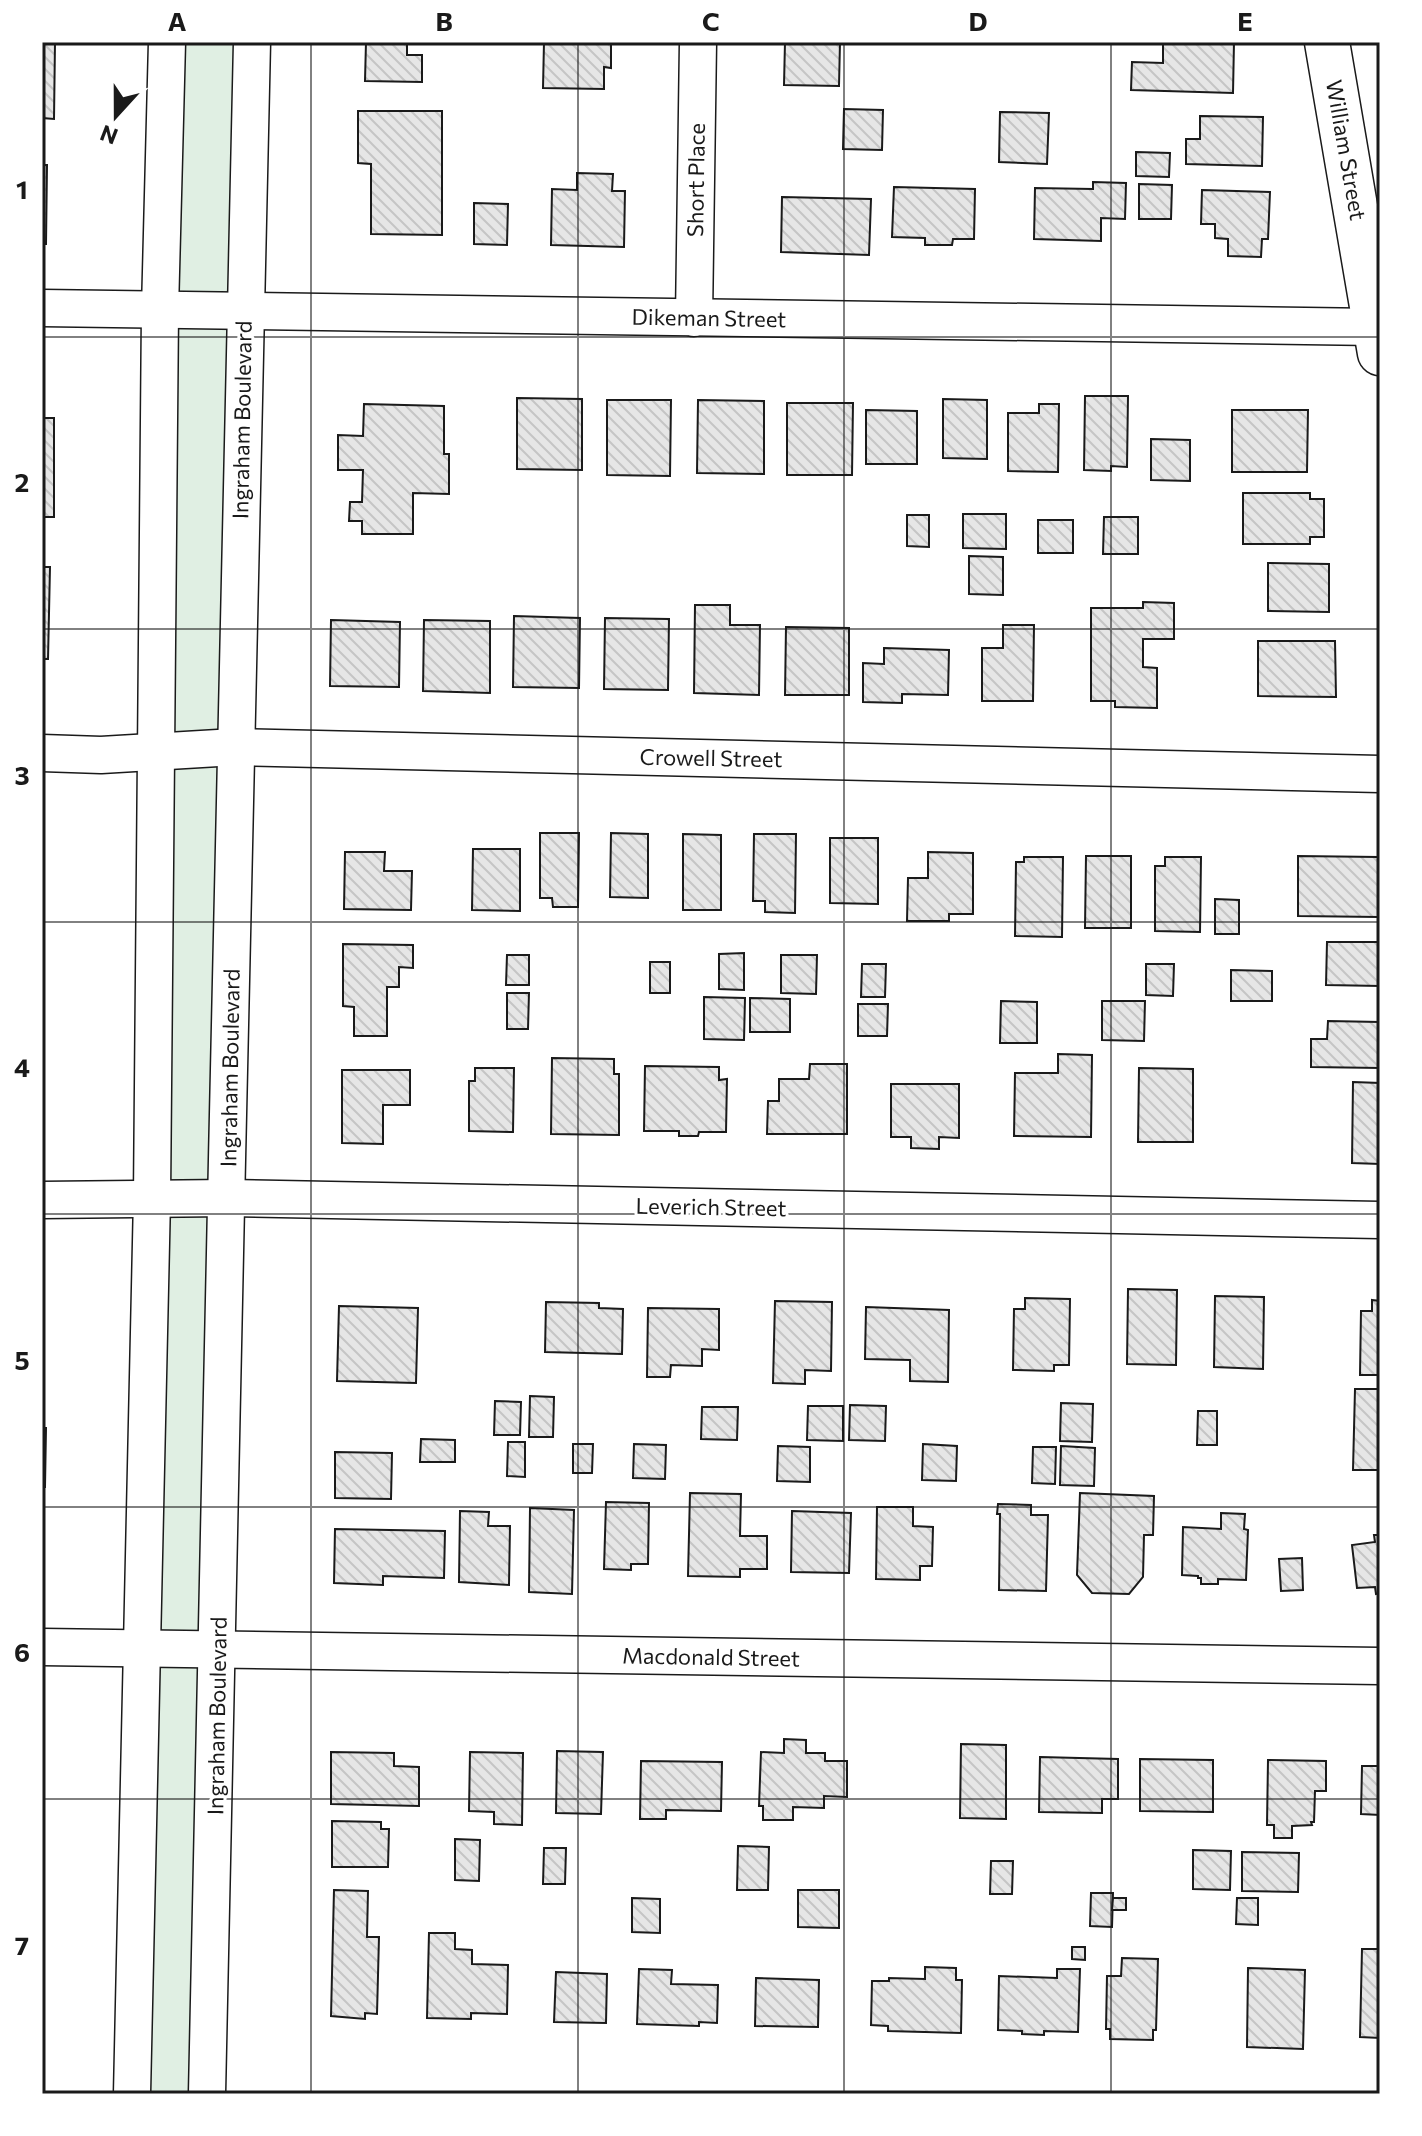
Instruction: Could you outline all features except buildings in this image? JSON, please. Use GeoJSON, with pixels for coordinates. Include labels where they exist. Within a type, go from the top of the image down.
{"type":"FeatureCollection","features":[{"type":"Feature","properties":{"kind":"street"},"geometry":{"type":"LineString","coordinates":[[132,2094],[152,1198],[160,310],[167,42]]}},
{"type":"Feature","properties":{"kind":"street","name":"Ingraham Boulevard"},"geometry":{"type":"LineString","coordinates":[[207,2094],[252,42]]}},
{"type":"Feature","properties":{"kind":"street","name":"Short Place"},"geometry":{"type":"LineString","coordinates":[[694,318],[698,42]]}},
{"type":"Feature","properties":{"kind":"street","name":"William Street"},"geometry":{"type":"LineString","coordinates":[[1327,42],[1378,340]]}},
{"type":"Feature","properties":{"kind":"street","name":"Dikeman Street"},"geometry":{"type":"LineString","coordinates":[[42,308],[694,318],[1378,340]]}},
{"type":"Feature","properties":{"kind":"street","name":"Crowell Street"},"geometry":{"type":"LineString","coordinates":[[42,753],[101,755],[235,747],[1380,774]]}},
{"type":"Feature","properties":{"kind":"street","name":"Leverich Street"},"geometry":{"type":"LineString","coordinates":[[42,1200],[228,1198],[1380,1220]]}},
{"type":"Feature","properties":{"kind":"street","name":"Macdonald Street"},"geometry":{"type":"LineString","coordinates":[[42,1647],[1380,1666]]}},
{"type":"Feature","properties":{"kind":"green space"},"geometry":{"type":"Polygon","coordinates":[[[167,42],[252,42],[207,2094],[132,2094],[167,42]]]}}]}
